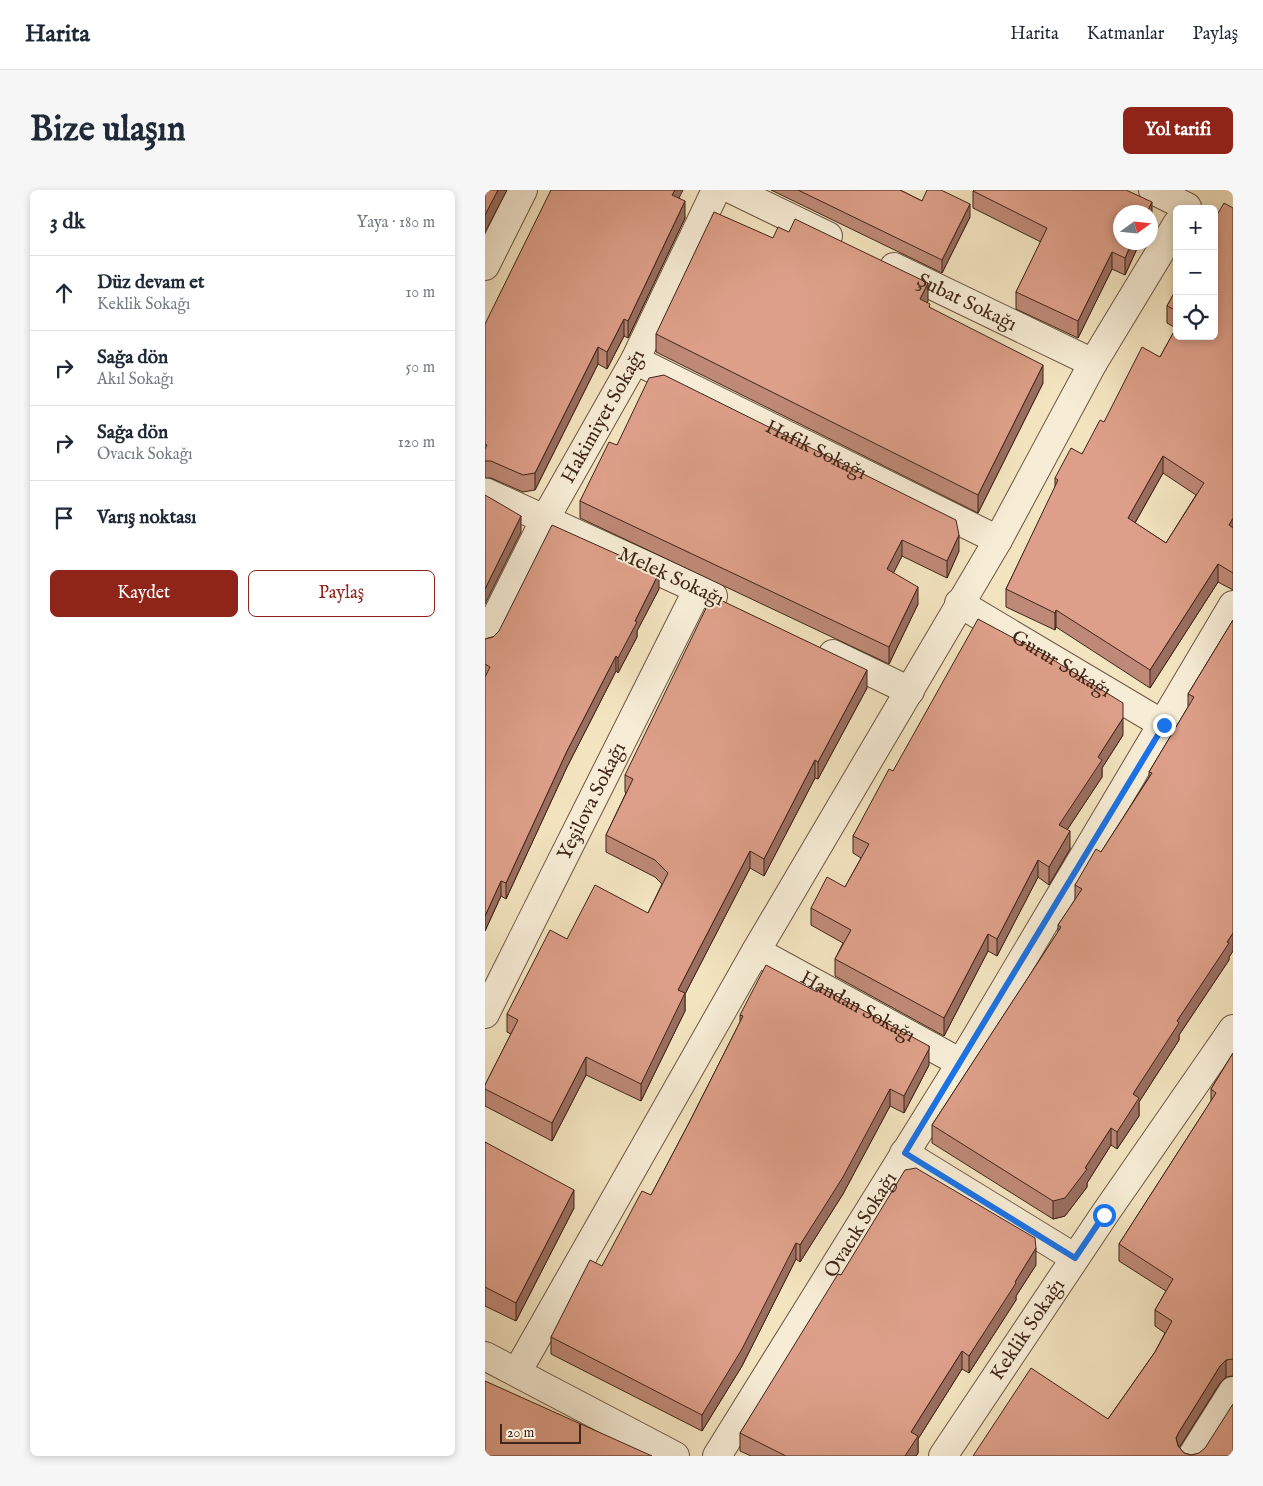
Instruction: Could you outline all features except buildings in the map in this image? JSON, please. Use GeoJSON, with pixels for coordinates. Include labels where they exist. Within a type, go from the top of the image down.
{"type":"FeatureCollection","features":[{"type":"Feature","properties":{"kind":"street"},"geometry":{"type":"LineString","coordinates":[[485,266],[523,190]]}},
{"type":"Feature","properties":{"kind":"street","name":"Hakimiyet Sokağı"},"geometry":{"type":"LineString","coordinates":[[485,639],[545,519],[635,360],[716,190]]}},
{"type":"Feature","properties":{"kind":"street","name":"Şubat Sokağı"},"geometry":{"type":"LineString","coordinates":[[733,190],[1093,363]]}},
{"type":"Feature","properties":{"kind":"street"},"geometry":{"type":"LineString","coordinates":[[1153,190],[1183,205]]}},
{"type":"Feature","properties":{"kind":"street"},"geometry":{"type":"LineString","coordinates":[[517,1372],[756,951],[910,691],[959,603],[998,540],[1093,363],[1173,230]]}},
{"type":"Feature","properties":{"kind":"street","name":"Hafik Sokağı"},"geometry":{"type":"LineString","coordinates":[[635,360],[998,540]]}},
{"type":"Feature","properties":{"kind":"street","name":"Melek Sokağı"},"geometry":{"type":"LineString","coordinates":[[485,492],[733,606]]}},
{"type":"Feature","properties":{"kind":"street","name":"Yeşilova Sokağı"},"geometry":{"type":"LineString","coordinates":[[485,1014],[698,589]]}},
{"type":"Feature","properties":{"kind":"street","name":"Gurur Sokağı"},"geometry":{"type":"LineString","coordinates":[[959,603],[1164,725]]}},
{"type":"Feature","properties":{"kind":"street","name":"Ovacık Sokağı"},"geometry":{"type":"LineString","coordinates":[[717,1456],[961,1063],[1164,725],[1233,605]]}},
{"type":"Feature","properties":{"kind":"street"},"geometry":{"type":"LineString","coordinates":[[813,644],[910,691]]}},
{"type":"Feature","properties":{"kind":"street","name":"Handan Sokağı"},"geometry":{"type":"LineString","coordinates":[[756,951],[961,1063]]}},
{"type":"Feature","properties":{"kind":"street","name":"Keklik Sokağı"},"geometry":{"type":"LineString","coordinates":[[943,1456],[1075,1258],[1233,1029]]}},
{"type":"Feature","properties":{"kind":"street"},"geometry":{"type":"LineString","coordinates":[[905,1153],[1075,1258]]}},
{"type":"Feature","properties":{"kind":"street"},"geometry":{"type":"LineString","coordinates":[[485,1356],[675,1456]]}},
{"type":"Feature","properties":{"kind":"street"},"geometry":{"type":"LineString","coordinates":[[1192,1456],[1233,1391]]}},
{"type":"Feature","properties":{"kind":"route"},"geometry":{"type":"LineString","coordinates":[[1104,1215],[1075,1258],[905,1153],[1164,725]]}}]}
